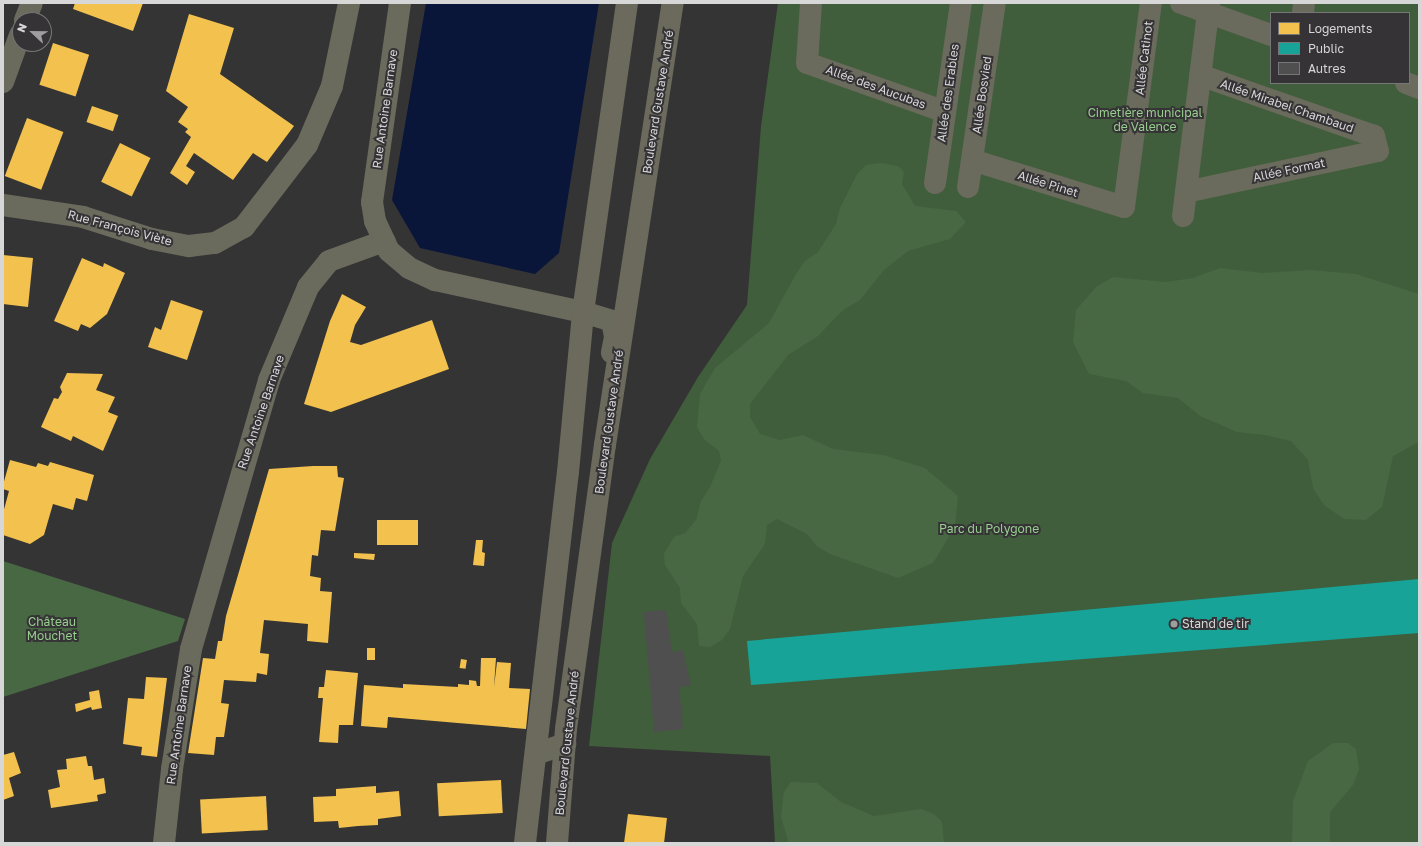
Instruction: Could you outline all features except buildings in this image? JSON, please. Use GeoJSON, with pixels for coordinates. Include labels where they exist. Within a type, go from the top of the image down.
{"type":"FeatureCollection","features":[{"type":"Feature","properties":{"kind":"main road"},"geometry":{"type":"LineString","coordinates":[[525,843],[591,314],[627,3]]}},
{"type":"Feature","properties":{"kind":"main road","name":"Boulevard Gustave André"},"geometry":{"type":"LineString","coordinates":[[557,843],[565,744],[605,445],[673,3]]}},
{"type":"Feature","properties":{"kind":"street","name":"Rue François Viète"},"geometry":{"type":"LineString","coordinates":[[3,205],[83,217],[152,239],[188,246],[215,243],[244,227],[307,144],[332,86],[349,3]]}},
{"type":"Feature","properties":{"kind":"street","name":"Rue Antoine Barnave"},"geometry":{"type":"LineString","coordinates":[[164,843],[172,769],[191,648],[270,380],[308,287],[330,261],[384,241],[376,221],[372,202],[400,3]]}},
{"type":"Feature","properties":{"kind":"street","name":"Allée des Aucubas"},"geometry":{"type":"LineString","coordinates":[[811,3],[807,63],[945,112]]}},
{"type":"Feature","properties":{"kind":"street","name":"Allée des Erables"},"geometry":{"type":"LineString","coordinates":[[935,183],[961,3]]}},
{"type":"Feature","properties":{"kind":"street","name":"Allée Bosvied"},"geometry":{"type":"LineString","coordinates":[[968,187],[995,3]]}},
{"type":"Feature","properties":{"kind":"street","name":"Allée Catinot"},"geometry":{"type":"LineString","coordinates":[[1124,207],[1151,3]]}},
{"type":"Feature","properties":{"kind":"street"},"geometry":{"type":"LineString","coordinates":[[1181,3],[1208,8],[1270,35]]}},
{"type":"Feature","properties":{"kind":"street"},"geometry":{"type":"LineString","coordinates":[[1183,216],[1208,8]]}},
{"type":"Feature","properties":{"kind":"street"},"geometry":{"type":"LineString","coordinates":[[3,82],[14,52]]}},
{"type":"Feature","properties":{"kind":"street","name":"Allée Mirabel Chambaud"},"geometry":{"type":"LineString","coordinates":[[1200,75],[1374,136]]}},
{"type":"Feature","properties":{"kind":"street"},"geometry":{"type":"LineString","coordinates":[[1409,84],[1419,88]]}},
{"type":"Feature","properties":{"kind":"street","name":"Allée Format"},"geometry":{"type":"LineString","coordinates":[[1186,192],[1378,151],[1374,136]]}},
{"type":"Feature","properties":{"kind":"street","name":"Allée Pinet"},"geometry":{"type":"LineString","coordinates":[[972,160],[1124,207]]}},
{"type":"Feature","properties":{"kind":"street"},"geometry":{"type":"LineString","coordinates":[[384,241],[389,251],[409,268],[435,280],[591,314],[612,321],[614,337],[607,392],[605,445]]}},
{"type":"Feature","properties":{"kind":"street"},"geometry":{"type":"LineString","coordinates":[[536,754],[565,744]]}},
{"type":"Feature","properties":{"kind":"green space","name":"Parc du Polygone"},"geometry":{"type":"Polygon","coordinates":[[[778,3],[1419,3],[1419,843],[775,843],[770,756],[589,746],[612,543],[650,459],[698,377],[747,305],[761,126],[778,3]]]}},
{"type":"Feature","properties":{"kind":"green space"},"geometry":{"type":"Polygon","coordinates":[[[881,163],[898,166],[904,172],[902,184],[915,206],[956,211],[966,222],[950,239],[908,251],[884,270],[860,300],[843,310],[818,336],[788,355],[750,404],[750,417],[760,434],[780,440],[803,435],[833,449],[883,455],[925,468],[958,496],[955,527],[933,563],[898,578],[830,554],[817,546],[807,534],[777,519],[767,525],[765,544],[743,576],[730,629],[722,640],[710,647],[699,646],[697,624],[681,603],[680,588],[665,565],[664,553],[674,537],[685,533],[696,520],[701,501],[710,487],[721,461],[719,451],[704,439],[697,427],[700,394],[715,368],[769,323],[796,274],[805,261],[818,252],[836,224],[840,208],[857,174],[866,165],[881,163]]]}},
{"type":"Feature","properties":{"kind":"green space"},"geometry":{"type":"Polygon","coordinates":[[[1220,268],[1262,273],[1311,270],[1356,274],[1419,294],[1419,442],[1393,456],[1382,507],[1366,520],[1344,519],[1324,505],[1313,488],[1308,460],[1291,441],[1265,435],[1237,432],[1200,416],[1178,398],[1143,393],[1126,381],[1089,374],[1073,342],[1076,310],[1096,287],[1113,277],[1166,282],[1193,278],[1220,268]]]}},
{"type":"Feature","properties":{"kind":"green space","name":"Château Mouchet"},"geometry":{"type":"Polygon","coordinates":[[[3,561],[185,619],[178,641],[3,697],[3,561]]]}},
{"type":"Feature","properties":{"kind":"green space"},"geometry":{"type":"Polygon","coordinates":[[[1333,743],[1348,743],[1356,749],[1359,769],[1353,785],[1330,812],[1330,843],[1292,843],[1293,801],[1308,761],[1333,743]]]}},
{"type":"Feature","properties":{"kind":"green space"},"geometry":{"type":"Polygon","coordinates":[[[791,782],[817,783],[841,802],[874,816],[921,809],[934,814],[942,822],[944,843],[789,843],[781,817],[784,792],[791,782]]]}},
{"type":"Feature","properties":{"kind":"water"},"geometry":{"type":"Polygon","coordinates":[[[426,3],[599,3],[559,253],[535,274],[420,248],[392,200],[426,3]]]}},
{"type":"Feature","properties":{"kind":"place","name":"Stand de tir"},"geometry":{"type":"Point","coordinates":[1174,624]}},
{"type":"Feature","properties":{"kind":"park label","name":"Cimetière municipal de Valence"},"geometry":{"type":"Point","coordinates":[1145,120]}}]}
